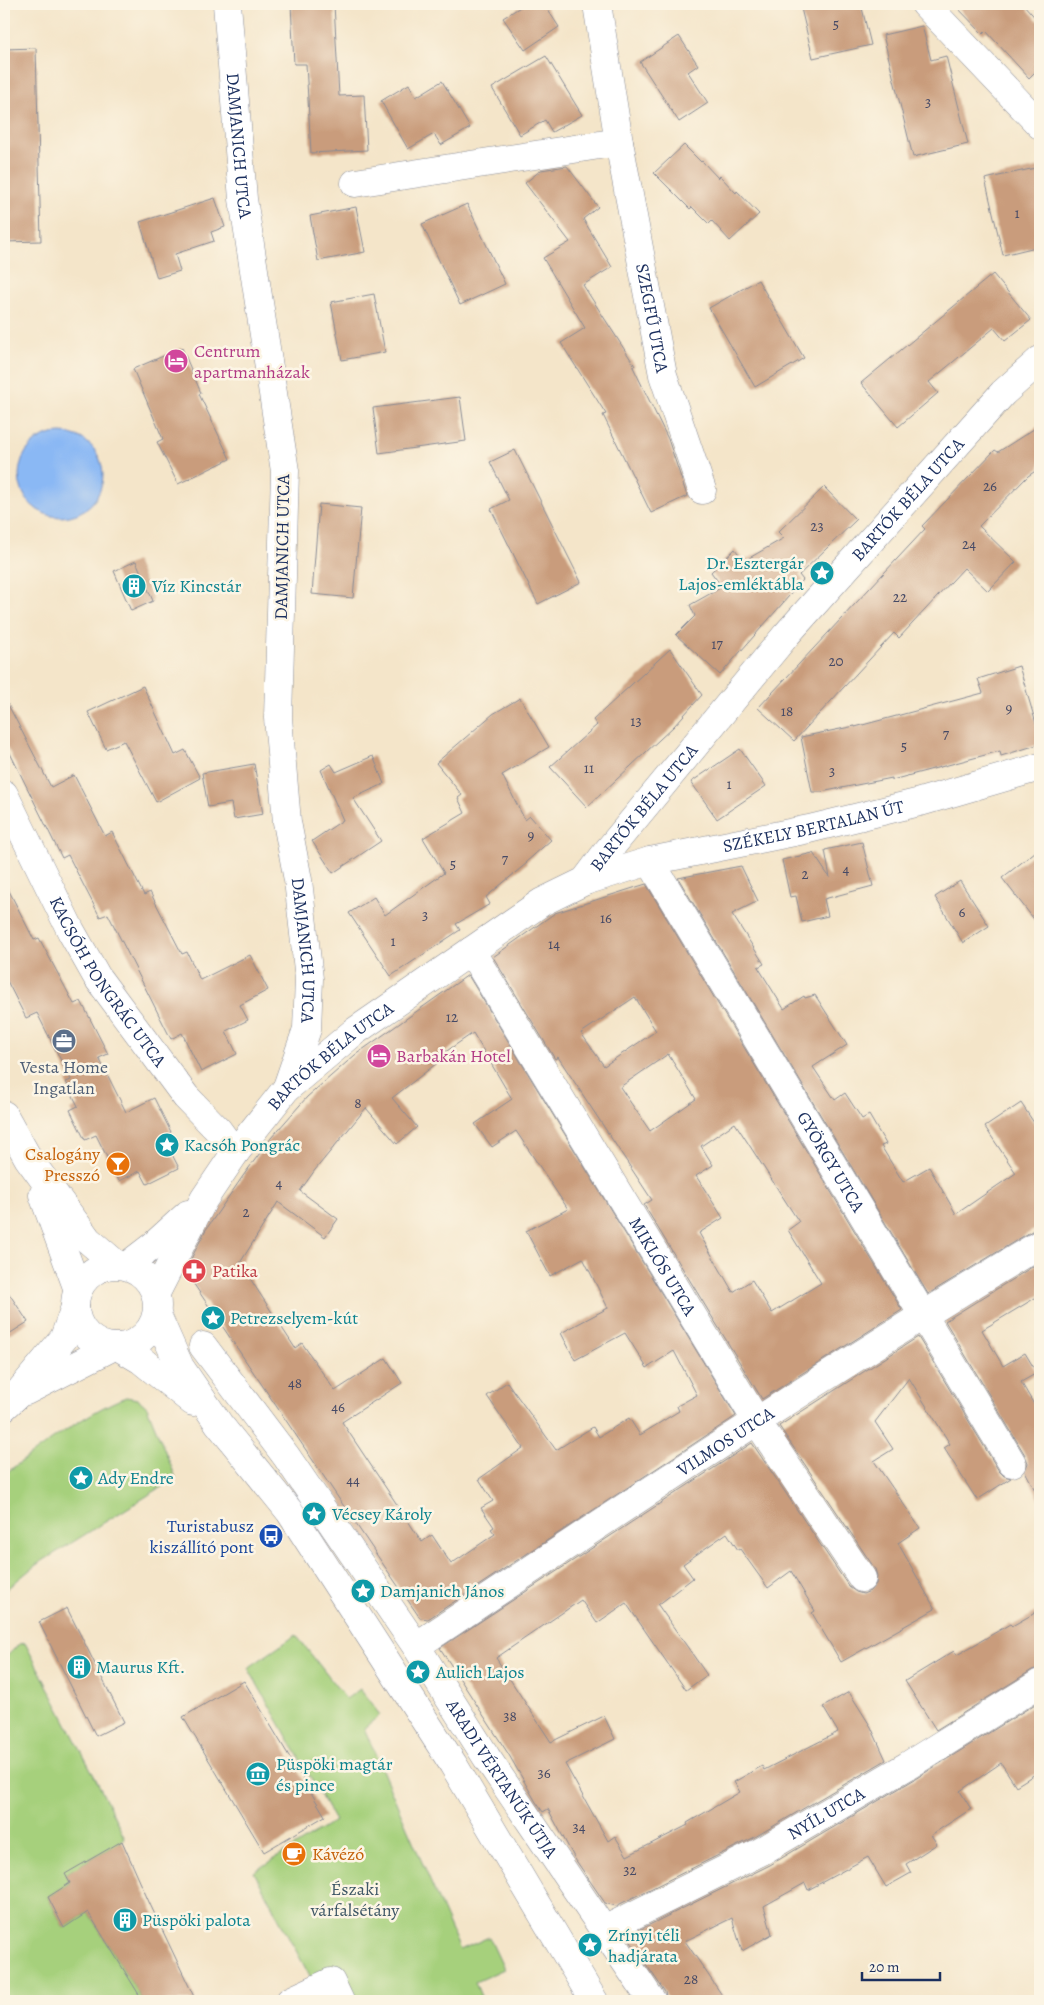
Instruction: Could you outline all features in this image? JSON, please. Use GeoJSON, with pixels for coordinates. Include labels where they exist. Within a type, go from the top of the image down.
{"type":"FeatureCollection","features":[{"type":"Feature","properties":{"kind":"street","name":"DAMJANICH UTCA"},"geometry":{"type":"LineString","coordinates":[[227,4],[243,200],[285,471],[278,718],[287,822],[298,880],[309,979],[307,1029],[286,1089]]}},
{"type":"Feature","properties":{"kind":"street","name":"SZEGFŰ UTCA"},"geometry":{"type":"LineString","coordinates":[[597,4],[619,142],[663,375],[702,490]]}},
{"type":"Feature","properties":{"kind":"street"},"geometry":{"type":"LineString","coordinates":[[925,4],[1040,126]]}},
{"type":"Feature","properties":{"kind":"street"},"geometry":{"type":"LineString","coordinates":[[355,183],[619,142]]}},
{"type":"Feature","properties":{"kind":"street","name":"BARTÓK BÉLA UTCA"},"geometry":{"type":"LineString","coordinates":[[156,1304],[204,1199],[235,1153],[286,1089],[354,1032],[542,902],[585,881],[787,634],[1003,393],[1040,360]]}},
{"type":"Feature","properties":{"kind":"street","name":"SZÉKELY BERTALAN ÚT"},"geometry":{"type":"LineString","coordinates":[[585,881],[650,861],[809,829],[920,802],[1040,766]]}},
{"type":"Feature","properties":{"kind":"street","name":"KACSÓH PONGRÁC UTCA"},"geometry":{"type":"LineString","coordinates":[[4,794],[71,931],[97,977],[186,1097],[218,1130],[235,1153]]}},
{"type":"Feature","properties":{"kind":"street","name":"GYÖRGY UTCA"},"geometry":{"type":"LineString","coordinates":[[650,861],[1012,1463]]}},
{"type":"Feature","properties":{"kind":"street","name":"MIKLÓS UTCA"},"geometry":{"type":"LineString","coordinates":[[472,951],[756,1420],[862,1578]]}},
{"type":"Feature","properties":{"kind":"street"},"geometry":{"type":"LineString","coordinates":[[4,1115],[28,1158],[88,1240],[122,1265],[140,1271],[149,1281],[156,1304],[152,1328],[143,1337],[132,1344],[116,1347],[10,1401]]}},
{"type":"Feature","properties":{"kind":"street"},"geometry":{"type":"LineString","coordinates":[[28,1158],[60,1238],[76,1298],[77,1318],[82,1329],[90,1338],[100,1344],[116,1347]]}},
{"type":"Feature","properties":{"kind":"street","name":"BARTÓK BÉLA UTCA"},"geometry":{"type":"LineString","coordinates":[[122,1265],[154,1245],[204,1199]]}},
{"type":"Feature","properties":{"kind":"street","name":"VILMOS UTCA"},"geometry":{"type":"LineString","coordinates":[[416,1646],[756,1420],[923,1314],[1040,1244]]}},
{"type":"Feature","properties":{"kind":"street"},"geometry":{"type":"LineString","coordinates":[[10,1401],[64,1338],[84,1279],[93,1271],[104,1266],[122,1265]]}},
{"type":"Feature","properties":{"kind":"street","name":"ARADI VÉRTANÚK ÚTJA"},"geometry":{"type":"LineString","coordinates":[[156,1304],[180,1367],[220,1424],[290,1512],[453,1764],[594,2001]]}},
{"type":"Feature","properties":{"kind":"street","name":"ARADI VÉRTANÚK ÚTJA"},"geometry":{"type":"LineString","coordinates":[[203,1346],[286,1456],[416,1646],[487,1758],[652,2001]]}},
{"type":"Feature","properties":{"kind":"street","name":"ARADI VÉRTANÚK ÚTJA"},"geometry":{"type":"LineString","coordinates":[[116,1347],[141,1360],[220,1424]]}},
{"type":"Feature","properties":{"kind":"street"},"geometry":{"type":"LineString","coordinates":[[240,1449],[286,1456]]}},
{"type":"Feature","properties":{"kind":"street","name":"NYÍL UTCA"},"geometry":{"type":"LineString","coordinates":[[599,1922],[762,1851],[907,1766],[1040,1683]]}},
{"type":"Feature","properties":{"kind":"street"},"geometry":{"type":"LineString","coordinates":[[599,1922],[577,1922],[630,2001]]}},
{"type":"Feature","properties":{"kind":"street"},"geometry":{"type":"LineString","coordinates":[[290,2001],[330,1982],[340,2001]]}},
{"type":"Feature","properties":{"kind":"green space"},"geometry":{"type":"Polygon","coordinates":[[[126,1397],[138,1399],[147,1407],[176,1478],[36,1565],[4,1591],[4,1474],[79,1421],[126,1397]]]}},
{"type":"Feature","properties":{"kind":"green space","name":"Északi várfalsétány"},"geometry":{"type":"Polygon","coordinates":[[[296,1635],[346,1699],[360,1689],[380,1715],[364,1728],[460,1950],[489,1937],[504,1969],[475,1982],[483,2001],[323,2001],[254,1872],[335,1821],[248,1668],[296,1635]]]}},
{"type":"Feature","properties":{"kind":"green space"},"geometry":{"type":"Polygon","coordinates":[[[25,1643],[124,1837],[122,1841],[65,1874],[70,1883],[48,1897],[64,1928],[88,1912],[143,2001],[4,2001],[4,1659],[19,1644],[25,1643]]]}},
{"type":"Feature","properties":{"kind":"water"},"geometry":{"type":"Polygon","coordinates":[[[53,433],[69,433],[85,440],[96,451],[103,467],[100,491],[91,505],[85,510],[69,517],[53,517],[37,510],[26,499],[19,483],[19,467],[26,451],[37,440],[53,433]]]}},
{"type":"Feature","properties":{"kind":"building"},"geometry":{"type":"Polygon","coordinates":[[[291,4],[334,4],[339,96],[364,95],[367,150],[311,153],[306,64],[294,64],[291,4]]]}},
{"type":"Feature","properties":{"kind":"building"},"geometry":{"type":"Polygon","coordinates":[[[525,4],[544,4],[559,27],[525,50],[503,18],[525,4]]]}},
{"type":"Feature","properties":{"kind":"building"},"geometry":{"type":"Polygon","coordinates":[[[800,4],[861,4],[871,45],[813,58],[800,4]]]}},
{"type":"Feature","properties":{"kind":"building"},"geometry":{"type":"Polygon","coordinates":[[[954,4],[1023,4],[1040,23],[1040,67],[1029,78],[986,31],[983,34],[954,4]]]}},
{"type":"Feature","properties":{"kind":"building"},"geometry":{"type":"Polygon","coordinates":[[[922,26],[931,60],[946,56],[968,144],[913,157],[883,35],[922,26]]]}},
{"type":"Feature","properties":{"kind":"building"},"geometry":{"type":"Polygon","coordinates":[[[679,36],[698,65],[688,72],[708,103],[679,122],[640,62],[679,36]]]}},
{"type":"Feature","properties":{"kind":"building"},"geometry":{"type":"Polygon","coordinates":[[[36,48],[41,241],[4,242],[4,49],[36,48]]]}},
{"type":"Feature","properties":{"kind":"building"},"geometry":{"type":"Polygon","coordinates":[[[546,56],[582,115],[552,132],[545,120],[520,135],[492,88],[546,56]]]}},
{"type":"Feature","properties":{"kind":"building"},"geometry":{"type":"Polygon","coordinates":[[[442,81],[470,128],[441,145],[434,134],[408,149],[381,101],[409,84],[416,97],[442,81]]]}},
{"type":"Feature","properties":{"kind":"building"},"geometry":{"type":"Polygon","coordinates":[[[684,145],[718,178],[720,176],[736,193],[737,191],[759,214],[730,241],[712,221],[709,224],[692,207],[690,209],[654,173],[684,145]]]}},
{"type":"Feature","properties":{"kind":"building"},"geometry":{"type":"Polygon","coordinates":[[[567,166],[598,207],[583,219],[612,267],[583,285],[635,366],[633,367],[668,439],[687,496],[651,513],[603,415],[606,414],[561,343],[585,328],[543,258],[570,242],[525,183],[541,170],[567,166]]]}},
{"type":"Feature","properties":{"kind":"building"},"geometry":{"type":"Polygon","coordinates":[[[1040,167],[1040,246],[1003,255],[985,179],[1040,167]]]}},
{"type":"Feature","properties":{"kind":"building"},"geometry":{"type":"Polygon","coordinates":[[[215,198],[225,227],[211,232],[214,241],[175,254],[180,271],[157,278],[140,222],[215,198]]]}},
{"type":"Feature","properties":{"kind":"building"},"geometry":{"type":"Polygon","coordinates":[[[467,204],[505,284],[460,305],[422,224],[467,204]]]}},
{"type":"Feature","properties":{"kind":"building"},"geometry":{"type":"Polygon","coordinates":[[[356,207],[365,252],[318,261],[310,216],[356,207]]]}},
{"type":"Feature","properties":{"kind":"building"},"geometry":{"type":"Polygon","coordinates":[[[993,274],[1031,320],[1005,341],[994,328],[929,382],[938,393],[898,427],[861,383],[993,274]]]}},
{"type":"Feature","properties":{"kind":"building"},"geometry":{"type":"Polygon","coordinates":[[[758,280],[804,358],[755,387],[709,308],[758,280]]]}},
{"type":"Feature","properties":{"kind":"building"},"geometry":{"type":"Polygon","coordinates":[[[374,294],[385,352],[342,360],[331,302],[374,294]]]}},
{"type":"Feature","properties":{"kind":"building"},"geometry":{"type":"Polygon","coordinates":[[[182,348],[201,393],[199,394],[230,459],[178,484],[157,442],[163,439],[133,369],[182,348]]]}},
{"type":"Feature","properties":{"kind":"building"},"geometry":{"type":"Polygon","coordinates":[[[460,397],[466,441],[379,453],[373,408],[460,397]]]}},
{"type":"Feature","properties":{"kind":"building"},"geometry":{"type":"Polygon","coordinates":[[[1040,425],[1040,468],[1028,476],[979,526],[1016,562],[988,591],[964,568],[899,638],[894,633],[794,741],[758,708],[925,529],[922,526],[995,450],[998,452],[1040,425]]]}},
{"type":"Feature","properties":{"kind":"building"},"geometry":{"type":"Polygon","coordinates":[[[515,450],[581,582],[538,604],[491,509],[509,500],[490,462],[515,450]]]}},
{"type":"Feature","properties":{"kind":"building"},"geometry":{"type":"Polygon","coordinates":[[[824,487],[856,520],[799,575],[803,580],[720,675],[676,635],[695,616],[690,605],[722,587],[711,572],[735,549],[744,561],[784,538],[778,532],[824,487]]]}},
{"type":"Feature","properties":{"kind":"building"},"geometry":{"type":"Polygon","coordinates":[[[319,504],[361,508],[353,598],[312,594],[319,504]]]}},
{"type":"Feature","properties":{"kind":"building","name":"Víz Kincstár"},"geometry":{"type":"Polygon","coordinates":[[[136,561],[153,601],[131,611],[114,571],[136,561]]]}},
{"type":"Feature","properties":{"kind":"building"},"geometry":{"type":"Polygon","coordinates":[[[670,649],[702,695],[674,726],[587,807],[550,767],[597,725],[593,720],[670,649]]]}},
{"type":"Feature","properties":{"kind":"building"},"geometry":{"type":"Polygon","coordinates":[[[1019,666],[1040,737],[1040,744],[1001,756],[1000,751],[892,780],[892,778],[821,792],[812,792],[801,737],[855,727],[983,693],[978,679],[1019,666]]]}},
{"type":"Feature","properties":{"kind":"building"},"geometry":{"type":"Polygon","coordinates":[[[143,686],[175,755],[185,750],[200,778],[156,802],[124,741],[106,749],[88,712],[143,686]]]}},
{"type":"Feature","properties":{"kind":"building"},"geometry":{"type":"Polygon","coordinates":[[[4,697],[51,787],[74,775],[105,836],[112,832],[144,895],[150,892],[182,954],[187,952],[200,980],[250,955],[268,990],[240,1005],[248,1020],[226,1031],[237,1054],[201,1072],[182,1033],[171,1039],[108,914],[100,917],[68,855],[62,858],[4,741],[4,697]]]}},
{"type":"Feature","properties":{"kind":"building"},"geometry":{"type":"Polygon","coordinates":[[[520,698],[549,747],[502,775],[525,820],[530,816],[551,840],[486,897],[490,904],[456,924],[460,930],[391,976],[349,913],[374,897],[385,915],[444,873],[423,838],[465,813],[458,798],[462,795],[436,763],[493,714],[520,698]]]}},
{"type":"Feature","properties":{"kind":"building"},"geometry":{"type":"Polygon","coordinates":[[[740,749],[766,786],[717,819],[691,782],[740,749]]]}},
{"type":"Feature","properties":{"kind":"building"},"geometry":{"type":"Polygon","coordinates":[[[373,756],[384,784],[353,798],[381,841],[333,873],[312,841],[343,820],[321,770],[331,764],[336,772],[373,756]]]}},
{"type":"Feature","properties":{"kind":"building"},"geometry":{"type":"Polygon","coordinates":[[[254,764],[263,814],[234,819],[231,803],[208,807],[202,773],[254,764]]]}},
{"type":"Feature","properties":{"kind":"building"},"geometry":{"type":"Polygon","coordinates":[[[862,842],[873,886],[824,899],[828,916],[802,922],[796,896],[790,897],[782,860],[813,853],[830,878],[825,850],[862,842]]]}},
{"type":"Feature","properties":{"kind":"building"},"geometry":{"type":"Polygon","coordinates":[[[1040,848],[1040,927],[1002,878],[1040,848]]]}},
{"type":"Feature","properties":{"kind":"building"},"geometry":{"type":"Polygon","coordinates":[[[741,866],[758,901],[732,914],[764,964],[758,967],[784,1009],[804,996],[805,998],[815,995],[847,1045],[813,1067],[835,1100],[845,1093],[862,1119],[869,1115],[886,1144],[881,1146],[903,1182],[929,1167],[956,1214],[1016,1173],[985,1127],[1021,1103],[1040,1132],[1040,1228],[928,1294],[678,878],[741,866]]]}},
{"type":"Feature","properties":{"kind":"building"},"geometry":{"type":"Polygon","coordinates":[[[4,881],[34,940],[39,938],[74,1004],[81,1001],[108,1054],[99,1058],[126,1112],[154,1098],[171,1132],[163,1137],[179,1168],[147,1184],[140,1171],[119,1181],[96,1135],[85,1140],[70,1110],[78,1106],[66,1082],[71,1080],[37,1013],[26,1018],[4,975],[4,881]]]}},
{"type":"Feature","properties":{"kind":"building"},"geometry":{"type":"Polygon","coordinates":[[[960,881],[989,926],[963,943],[935,897],[960,881]]]}},
{"type":"Feature","properties":{"kind":"building"},"geometry":{"type":"Polygon","coordinates":[[[646,884],[902,1310],[762,1399],[644,1205],[652,1200],[558,1057],[555,1059],[493,957],[555,913],[646,884]],[[635,997],[581,1033],[604,1066],[656,1031],[635,997]],[[668,1054],[620,1087],[650,1131],[696,1099],[668,1054]],[[735,1123],[701,1146],[713,1165],[696,1176],[723,1218],[699,1233],[733,1292],[752,1280],[772,1313],[821,1283],[788,1230],[799,1222],[735,1123]]]}},
{"type":"Feature","properties":{"kind":"building"},"geometry":{"type":"Polygon","coordinates":[[[468,975],[736,1416],[428,1619],[420,1618],[185,1271],[205,1231],[271,1138],[307,1097],[355,1055],[468,975]],[[473,1033],[438,1057],[441,1060],[392,1098],[417,1127],[397,1144],[366,1108],[315,1170],[300,1191],[338,1219],[325,1237],[278,1202],[240,1263],[295,1348],[302,1343],[335,1391],[386,1358],[402,1383],[342,1422],[422,1542],[432,1535],[451,1564],[495,1534],[491,1529],[494,1527],[481,1508],[493,1501],[479,1479],[523,1448],[487,1396],[507,1382],[556,1450],[593,1427],[599,1437],[629,1418],[640,1435],[679,1411],[677,1406],[697,1395],[674,1351],[647,1368],[625,1333],[575,1360],[561,1333],[608,1308],[583,1258],[550,1276],[526,1231],[568,1209],[516,1131],[492,1147],[475,1124],[512,1099],[473,1033]]]}},
{"type":"Feature","properties":{"kind":"building"},"geometry":{"type":"Polygon","coordinates":[[[1040,1262],[1040,1295],[982,1330],[1003,1366],[1025,1353],[1037,1373],[1021,1382],[1040,1415],[1040,1500],[1025,1471],[1028,1463],[1025,1455],[945,1321],[1040,1262]]]}},
{"type":"Feature","properties":{"kind":"building"},"geometry":{"type":"Polygon","coordinates":[[[4,1286],[28,1322],[4,1337],[4,1286]]]}},
{"type":"Feature","properties":{"kind":"building"},"geometry":{"type":"Polygon","coordinates":[[[918,1337],[999,1471],[1004,1476],[1011,1478],[977,1500],[944,1448],[950,1444],[909,1378],[875,1422],[893,1449],[874,1461],[920,1528],[898,1543],[935,1609],[841,1662],[812,1613],[815,1611],[791,1571],[768,1588],[727,1533],[683,1564],[693,1578],[658,1605],[707,1675],[686,1690],[626,1603],[597,1623],[581,1600],[496,1658],[551,1742],[604,1716],[615,1739],[565,1764],[608,1841],[615,1836],[627,1856],[688,1825],[687,1823],[740,1792],[734,1782],[762,1766],[764,1770],[838,1732],[823,1707],[849,1692],[871,1727],[886,1760],[755,1837],[616,1906],[605,1903],[575,1859],[548,1809],[543,1812],[536,1802],[509,1755],[440,1648],[752,1443],[849,1587],[863,1594],[870,1591],[876,1584],[877,1576],[875,1569],[779,1426],[918,1337]]]}},
{"type":"Feature","properties":{"kind":"building","name":"Maurus Kft."},"geometry":{"type":"Polygon","coordinates":[[[67,1608],[124,1722],[96,1736],[39,1622],[67,1608]]]}},
{"type":"Feature","properties":{"kind":"building"},"geometry":{"type":"Polygon","coordinates":[[[1040,1610],[1040,1668],[1032,1670],[936,1730],[905,1681],[954,1651],[957,1655],[1010,1624],[1012,1626],[1040,1610]]]}},
{"type":"Feature","properties":{"kind":"building","name":"Püspöki magtár és pince"},"geometry":{"type":"Polygon","coordinates":[[[244,1681],[325,1816],[264,1852],[183,1717],[244,1681]]]}},
{"type":"Feature","properties":{"kind":"building"},"geometry":{"type":"Polygon","coordinates":[[[1040,1701],[1040,1771],[1016,1786],[1001,1763],[960,1791],[971,1809],[931,1835],[937,1844],[906,1864],[911,1873],[886,1887],[868,1857],[808,1890],[805,1883],[764,1906],[772,1934],[742,1951],[732,1918],[685,1941],[726,2001],[667,2001],[665,1992],[627,1936],[770,1865],[915,1779],[1040,1701]]]}},
{"type":"Feature","properties":{"kind":"building","name":"Püspöki palota"},"geometry":{"type":"Polygon","coordinates":[[[122,1841],[196,2001],[143,2001],[88,1912],[64,1928],[48,1897],[70,1883],[65,1874],[122,1841]]]}},
{"type":"Feature","properties":{"kind":"place","name":"Centrum apartmanházak"},"geometry":{"type":"Point","coordinates":[176,361]}},
{"type":"Feature","properties":{"kind":"place","name":"Dr. Esztergár Lajos-emléktábla"},"geometry":{"type":"Point","coordinates":[822,573]}},
{"type":"Feature","properties":{"kind":"place","name":"Víz Kincstár"},"geometry":{"type":"Point","coordinates":[134,586]}},
{"type":"Feature","properties":{"kind":"place","name":"Vesta Home Ingatlan"},"geometry":{"type":"Point","coordinates":[64,1041]}},
{"type":"Feature","properties":{"kind":"place","name":"Barbakán Hotel"},"geometry":{"type":"Point","coordinates":[379,1056]}},
{"type":"Feature","properties":{"kind":"place","name":"Kacsóh Pongrác"},"geometry":{"type":"Point","coordinates":[167,1145]}},
{"type":"Feature","properties":{"kind":"place","name":"Csalogány Presszó"},"geometry":{"type":"Point","coordinates":[118,1164]}},
{"type":"Feature","properties":{"kind":"place","name":"Patika"},"geometry":{"type":"Point","coordinates":[194,1271]}},
{"type":"Feature","properties":{"kind":"place","name":"Petrezselyem-kút"},"geometry":{"type":"Point","coordinates":[213,1318]}},
{"type":"Feature","properties":{"kind":"place","name":"Ady Endre"},"geometry":{"type":"Point","coordinates":[81,1478]}},
{"type":"Feature","properties":{"kind":"place","name":"Vécsey Károly"},"geometry":{"type":"Point","coordinates":[314,1514]}},
{"type":"Feature","properties":{"kind":"place","name":"Turistabusz kiszállító pont"},"geometry":{"type":"Point","coordinates":[271,1536]}},
{"type":"Feature","properties":{"kind":"place","name":"Damjanich János"},"geometry":{"type":"Point","coordinates":[363,1591]}},
{"type":"Feature","properties":{"kind":"place","name":"Maurus Kft."},"geometry":{"type":"Point","coordinates":[79,1667]}},
{"type":"Feature","properties":{"kind":"place","name":"Aulich Lajos"},"geometry":{"type":"Point","coordinates":[418,1672]}},
{"type":"Feature","properties":{"kind":"place","name":"Püspöki magtár és pince"},"geometry":{"type":"Point","coordinates":[258,1774]}},
{"type":"Feature","properties":{"kind":"place","name":"Kávézó"},"geometry":{"type":"Point","coordinates":[294,1854]}},
{"type":"Feature","properties":{"kind":"place","name":"Püspöki palota"},"geometry":{"type":"Point","coordinates":[125,1920]}},
{"type":"Feature","properties":{"kind":"place","name":"Zrínyi téli hadjárata"},"geometry":{"type":"Point","coordinates":[590,1945]}}]}
